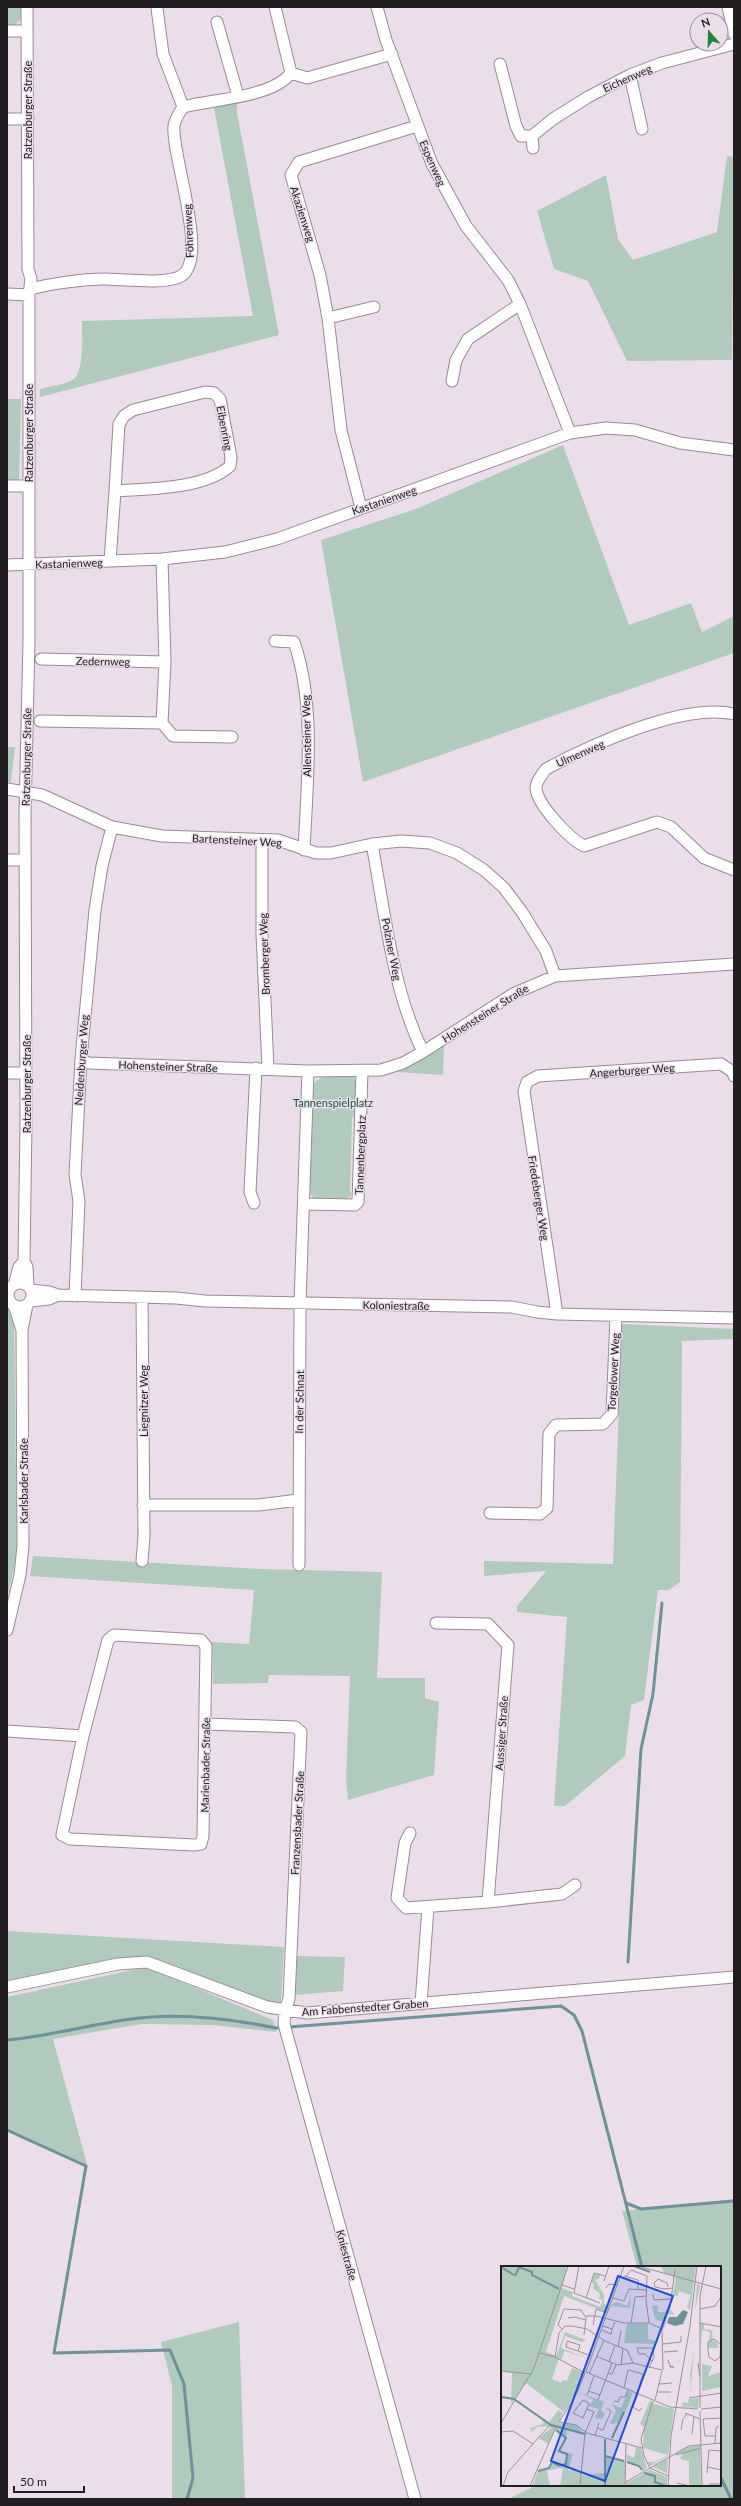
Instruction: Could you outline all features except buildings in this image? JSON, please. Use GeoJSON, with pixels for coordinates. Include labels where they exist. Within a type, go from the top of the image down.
{"type":"FeatureCollection","features":[{"type":"Feature","properties":{"kind":"street","name":"Ratzenburger Straße"},"geometry":{"type":"LineString","coordinates":[[27,7],[28,269],[30,292],[27,793],[25,860],[26,1073],[24,1260],[27,1267],[29,1295]]}},
{"type":"Feature","properties":{"kind":"street"},"geometry":{"type":"LineString","coordinates":[[275,7],[291,73]]}},
{"type":"Feature","properties":{"kind":"street","name":"Espenweg"},"geometry":{"type":"LineString","coordinates":[[377,7],[417,126],[432,164],[466,226],[508,280],[520,304],[570,433]]}},
{"type":"Feature","properties":{"kind":"street"},"geometry":{"type":"LineString","coordinates":[[728,7],[734,34]]}},
{"type":"Feature","properties":{"kind":"street"},"geometry":{"type":"LineString","coordinates":[[157,8],[163,54],[184,107],[238,96],[278,85],[291,73]]}},
{"type":"Feature","properties":{"kind":"street"},"geometry":{"type":"LineString","coordinates":[[217,22],[238,96]]}},
{"type":"Feature","properties":{"kind":"street"},"geometry":{"type":"LineString","coordinates":[[7,31],[26,31]]}},
{"type":"Feature","properties":{"kind":"street","name":"Eichenweg"},"geometry":{"type":"LineString","coordinates":[[532,136],[588,97],[630,75],[662,63],[734,44]]}},
{"type":"Feature","properties":{"kind":"street"},"geometry":{"type":"LineString","coordinates":[[291,73],[307,78],[392,54]]}},
{"type":"Feature","properties":{"kind":"street"},"geometry":{"type":"LineString","coordinates":[[500,64],[516,126],[521,136],[532,136],[533,148]]}},
{"type":"Feature","properties":{"kind":"street"},"geometry":{"type":"LineString","coordinates":[[630,75],[642,129]]}},
{"type":"Feature","properties":{"kind":"street","name":"Föhrenweg"},"geometry":{"type":"LineString","coordinates":[[7,294],[30,292],[43,285],[100,279],[169,279],[181,276],[189,268],[192,257],[187,205],[174,127],[178,113],[184,107]]}},
{"type":"Feature","properties":{"kind":"street"},"geometry":{"type":"LineString","coordinates":[[7,119],[28,119]]}},
{"type":"Feature","properties":{"kind":"street","name":"Akazienweg"},"geometry":{"type":"LineString","coordinates":[[361,508],[342,430],[328,318],[313,245],[291,175],[299,162],[417,126]]}},
{"type":"Feature","properties":{"kind":"street"},"geometry":{"type":"LineString","coordinates":[[452,381],[456,360],[468,339],[520,304]]}},
{"type":"Feature","properties":{"kind":"street"},"geometry":{"type":"LineString","coordinates":[[328,318],[374,307]]}},
{"type":"Feature","properties":{"kind":"street","name":"Eibenring"},"geometry":{"type":"LineString","coordinates":[[110,561],[119,424],[124,416],[133,410],[205,392],[214,393],[220,399],[231,456],[230,466],[222,473],[182,485],[115,490]]}},
{"type":"Feature","properties":{"kind":"street","name":"Kastanienweg"},"geometry":{"type":"LineString","coordinates":[[7,565],[162,559],[225,552],[277,539],[570,433],[606,428],[635,430],[680,443],[734,450]]}},
{"type":"Feature","properties":{"kind":"street"},"geometry":{"type":"LineString","coordinates":[[7,486],[28,486]]}},
{"type":"Feature","properties":{"kind":"street"},"geometry":{"type":"LineString","coordinates":[[162,559],[165,662],[162,723],[173,736],[232,737]]}},
{"type":"Feature","properties":{"kind":"street","name":"Allensteiner Weg"},"geometry":{"type":"LineString","coordinates":[[275,641],[294,642],[303,667],[307,721],[304,850]]}},
{"type":"Feature","properties":{"kind":"street","name":"Zedernweg"},"geometry":{"type":"LineString","coordinates":[[41,660],[165,662]]}},
{"type":"Feature","properties":{"kind":"street","name":"Ulmenweg"},"geometry":{"type":"LineString","coordinates":[[734,714],[718,710],[672,718],[638,728],[546,769],[538,780],[536,787],[539,800],[574,841],[584,846],[657,822],[671,827],[704,858],[734,870]]}},
{"type":"Feature","properties":{"kind":"street"},"geometry":{"type":"LineString","coordinates":[[40,721],[162,723]]}},
{"type":"Feature","properties":{"kind":"street","name":"Bartensteiner Weg"},"geometry":{"type":"LineString","coordinates":[[7,790],[42,795],[112,827],[162,836],[278,840],[316,853],[332,852],[372,844],[401,841],[430,843],[457,853],[484,870],[504,888],[522,912],[546,950],[555,976]]}},
{"type":"Feature","properties":{"kind":"street","name":"Neidenburger Weg"},"geometry":{"type":"LineString","coordinates":[[76,1296],[79,1201],[75,1174],[81,1059],[95,910],[102,866],[112,827]]}},
{"type":"Feature","properties":{"kind":"street","name":"Bromberger Weg"},"geometry":{"type":"LineString","coordinates":[[262,840],[262,934],[268,1068]]}},
{"type":"Feature","properties":{"kind":"street","name":"Polziner Weg"},"geometry":{"type":"LineString","coordinates":[[372,844],[398,979],[410,1026],[423,1052]]}},
{"type":"Feature","properties":{"kind":"street"},"geometry":{"type":"LineString","coordinates":[[7,860],[25,860]]}},
{"type":"Feature","properties":{"kind":"street","name":"Hohensteiner Straße"},"geometry":{"type":"LineString","coordinates":[[362,1071],[381,1070],[403,1063],[423,1052],[513,994],[555,976],[734,964]]}},
{"type":"Feature","properties":{"kind":"street","name":"Hohensteiner Straße"},"geometry":{"type":"LineString","coordinates":[[81,1059],[88,1063],[268,1068],[308,1071]]}},
{"type":"Feature","properties":{"kind":"street","name":"Angerburger Weg"},"geometry":{"type":"LineString","coordinates":[[528,1082],[538,1076],[721,1064],[733,1072],[734,1076]]}},
{"type":"Feature","properties":{"kind":"street"},"geometry":{"type":"LineString","coordinates":[[254,1203],[250,1192],[256,1068]]}},
{"type":"Feature","properties":{"kind":"street"},"geometry":{"type":"LineString","coordinates":[[300,1304],[308,1071],[362,1071]]}},
{"type":"Feature","properties":{"kind":"street","name":"Tannenbergplatz"},"geometry":{"type":"LineString","coordinates":[[304,1204],[355,1205],[358,1202],[362,1071]]}},
{"type":"Feature","properties":{"kind":"street"},"geometry":{"type":"LineString","coordinates":[[7,1074],[26,1073]]}},
{"type":"Feature","properties":{"kind":"street","name":"Friedeberger Weg"},"geometry":{"type":"LineString","coordinates":[[528,1082],[524,1091],[557,1314]]}},
{"type":"Feature","properties":{"kind":"street","name":"Ratzenburger Straße"},"geometry":{"type":"LineString","coordinates":[[10,1302],[11,1288],[19,1267],[24,1260]]}},
{"type":"Feature","properties":{"kind":"street"},"geometry":{"type":"LineString","coordinates":[[10,1302],[19,1307],[29,1295],[20,1283],[11,1288]]}},
{"type":"Feature","properties":{"kind":"street","name":"Koloniestraße"},"geometry":{"type":"LineString","coordinates":[[29,1295],[49,1292],[58,1296],[142,1297],[300,1304],[512,1307],[557,1314],[616,1316],[666,1315],[734,1318]]}},
{"type":"Feature","properties":{"kind":"street","name":"Karlsbader Straße"},"geometry":{"type":"LineString","coordinates":[[7,1630],[20,1575],[23,1546],[22,1330],[29,1295]]}},
{"type":"Feature","properties":{"kind":"street","name":"Liegnitzer Weg"},"geometry":{"type":"LineString","coordinates":[[142,1297],[142,1561]]}},
{"type":"Feature","properties":{"kind":"street","name":"Karlsbader Straße"},"geometry":{"type":"LineString","coordinates":[[10,1302],[22,1330]]}},
{"type":"Feature","properties":{"kind":"street","name":"In der Schnat"},"geometry":{"type":"LineString","coordinates":[[299,1565],[298,1500],[300,1304]]}},
{"type":"Feature","properties":{"kind":"street","name":"Torgelower Weg"},"geometry":{"type":"LineString","coordinates":[[490,1513],[540,1514],[547,1508],[549,1434],[556,1425],[603,1424],[612,1414],[616,1316]]}},
{"type":"Feature","properties":{"kind":"street"},"geometry":{"type":"LineString","coordinates":[[143,1505],[259,1505],[298,1500]]}},
{"type":"Feature","properties":{"kind":"street","name":"Aussiger Straße"},"geometry":{"type":"LineString","coordinates":[[436,1623],[488,1624],[508,1645],[488,1902]]}},
{"type":"Feature","properties":{"kind":"street","name":"Marienbader Straße"},"geometry":{"type":"LineString","coordinates":[[114,1635],[200,1640],[206,1646],[206,1724],[203,1836],[201,1844],[194,1846],[70,1839],[62,1835],[83,1736],[108,1640],[114,1635]]}},
{"type":"Feature","properties":{"kind":"street","name":"Franzensbader Straße"},"geometry":{"type":"LineString","coordinates":[[206,1724],[295,1727],[301,1732],[289,1999],[285,2010]]}},
{"type":"Feature","properties":{"kind":"street"},"geometry":{"type":"LineString","coordinates":[[7,1731],[83,1736]]}},
{"type":"Feature","properties":{"kind":"street"},"geometry":{"type":"LineString","coordinates":[[410,1833],[405,1844],[397,1898],[406,1908],[488,1902],[562,1894],[575,1885]]}},
{"type":"Feature","properties":{"kind":"street"},"geometry":{"type":"LineString","coordinates":[[421,2004],[428,1907]]}},
{"type":"Feature","properties":{"kind":"street","name":"Am Fabbenstedter Graben"},"geometry":{"type":"LineString","coordinates":[[7,1987],[118,1964],[147,1962],[267,2007],[307,2013],[734,1977]]}},
{"type":"Feature","properties":{"kind":"street","name":"Kniestraße"},"geometry":{"type":"LineString","coordinates":[[285,2010],[285,2027],[415,2499]]}},
{"type":"Feature","properties":{"kind":"green space"},"geometry":{"type":"Polygon","coordinates":[[[7,7],[23,7],[23,17],[14,26],[7,27],[7,7]]]}},
{"type":"Feature","properties":{"kind":"green space"},"geometry":{"type":"Polygon","coordinates":[[[237,103],[237,113],[279,335],[40,397],[40,389],[66,383],[74,379],[77,375],[82,352],[82,321],[253,316],[214,108],[237,103]]]}},
{"type":"Feature","properties":{"kind":"green space"},"geometry":{"type":"Polygon","coordinates":[[[727,156],[734,157],[732,360],[627,361],[588,281],[554,269],[537,211],[606,175],[618,239],[633,260],[717,232],[727,156]]]}},
{"type":"Feature","properties":{"kind":"green space"},"geometry":{"type":"Polygon","coordinates":[[[7,399],[21,399],[19,482],[7,482],[7,399]]]}},
{"type":"Feature","properties":{"kind":"green space"},"geometry":{"type":"Polygon","coordinates":[[[563,445],[629,625],[691,603],[702,632],[734,616],[734,653],[363,782],[321,540],[416,509],[563,445]]]}},
{"type":"Feature","properties":{"kind":"green space"},"geometry":{"type":"Polygon","coordinates":[[[7,747],[15,747],[11,782],[7,781],[7,747]]]}},
{"type":"Feature","properties":{"kind":"green space"},"geometry":{"type":"Polygon","coordinates":[[[444,1044],[443,1075],[398,1072],[398,1069],[444,1044]]]}},
{"type":"Feature","properties":{"kind":"green space","name":"Tannenspielplatz"},"geometry":{"type":"Polygon","coordinates":[[[325,1075],[350,1075],[354,1077],[357,1086],[357,1105],[352,1119],[350,1191],[352,1195],[344,1201],[314,1199],[308,1190],[312,1090],[315,1082],[325,1075]]]}},
{"type":"Feature","properties":{"kind":"green space"},"geometry":{"type":"Polygon","coordinates":[[[7,1307],[14,1315],[17,1555],[7,1598],[7,1307]]]}},
{"type":"Feature","properties":{"kind":"green space"},"geometry":{"type":"Polygon","coordinates":[[[622,1324],[734,1329],[734,1339],[682,1341],[680,1582],[669,1590],[658,1590],[644,1700],[631,1705],[625,1756],[565,1806],[554,1806],[567,1617],[517,1612],[517,1606],[546,1571],[484,1576],[484,1561],[613,1564],[622,1324]]]}},
{"type":"Feature","properties":{"kind":"green space"},"geometry":{"type":"Polygon","coordinates":[[[33,1556],[260,1569],[382,1572],[377,1678],[425,1678],[425,1698],[439,1702],[434,1775],[348,1800],[346,1780],[350,1676],[269,1675],[268,1683],[213,1684],[212,1642],[249,1644],[254,1590],[30,1576],[33,1556]]]}},
{"type":"Feature","properties":{"kind":"green space"},"geometry":{"type":"Polygon","coordinates":[[[7,1931],[284,1947],[281,2002],[274,2004],[146,1956],[7,1981],[7,1931]]]}},
{"type":"Feature","properties":{"kind":"green space"},"geometry":{"type":"Polygon","coordinates":[[[294,1956],[345,1957],[343,1991],[294,1995],[294,1956]]]}},
{"type":"Feature","properties":{"kind":"green space"},"geometry":{"type":"Polygon","coordinates":[[[146,1967],[273,2020],[277,2032],[211,2025],[142,2024],[53,2039],[88,2168],[7,2132],[7,1997],[146,1967]]]}},
{"type":"Feature","properties":{"kind":"green space"},"geometry":{"type":"Polygon","coordinates":[[[734,2199],[734,2499],[508,2499],[535,2486],[721,2486],[721,2266],[637,2266],[622,2211],[734,2199]]]}},
{"type":"Feature","properties":{"kind":"green space"},"geometry":{"type":"Polygon","coordinates":[[[239,2322],[245,2499],[172,2499],[172,2386],[161,2342],[239,2322]]]}},
{"type":"Feature","properties":{"kind":"waterway"},"geometry":{"type":"LineString","coordinates":[[628,1962],[641,1749],[653,1694],[662,1603]]}},
{"type":"Feature","properties":{"kind":"waterway"},"geometry":{"type":"LineString","coordinates":[[7,2040],[40,2036],[139,2018],[174,2016],[208,2018],[276,2028],[561,2006],[574,2015],[582,2031],[642,2266]]}},
{"type":"Feature","properties":{"kind":"waterway"},"geometry":{"type":"LineString","coordinates":[[7,2130],[86,2166],[54,2353],[170,2350],[184,2384],[193,2478],[187,2499]]}},
{"type":"Feature","properties":{"kind":"waterway"},"geometry":{"type":"LineString","coordinates":[[626,2203],[641,2209],[734,2201]]}},
{"type":"Feature","properties":{"kind":"waterway"},"geometry":{"type":"LineString","coordinates":[[721,2478],[731,2499]]}}]}
